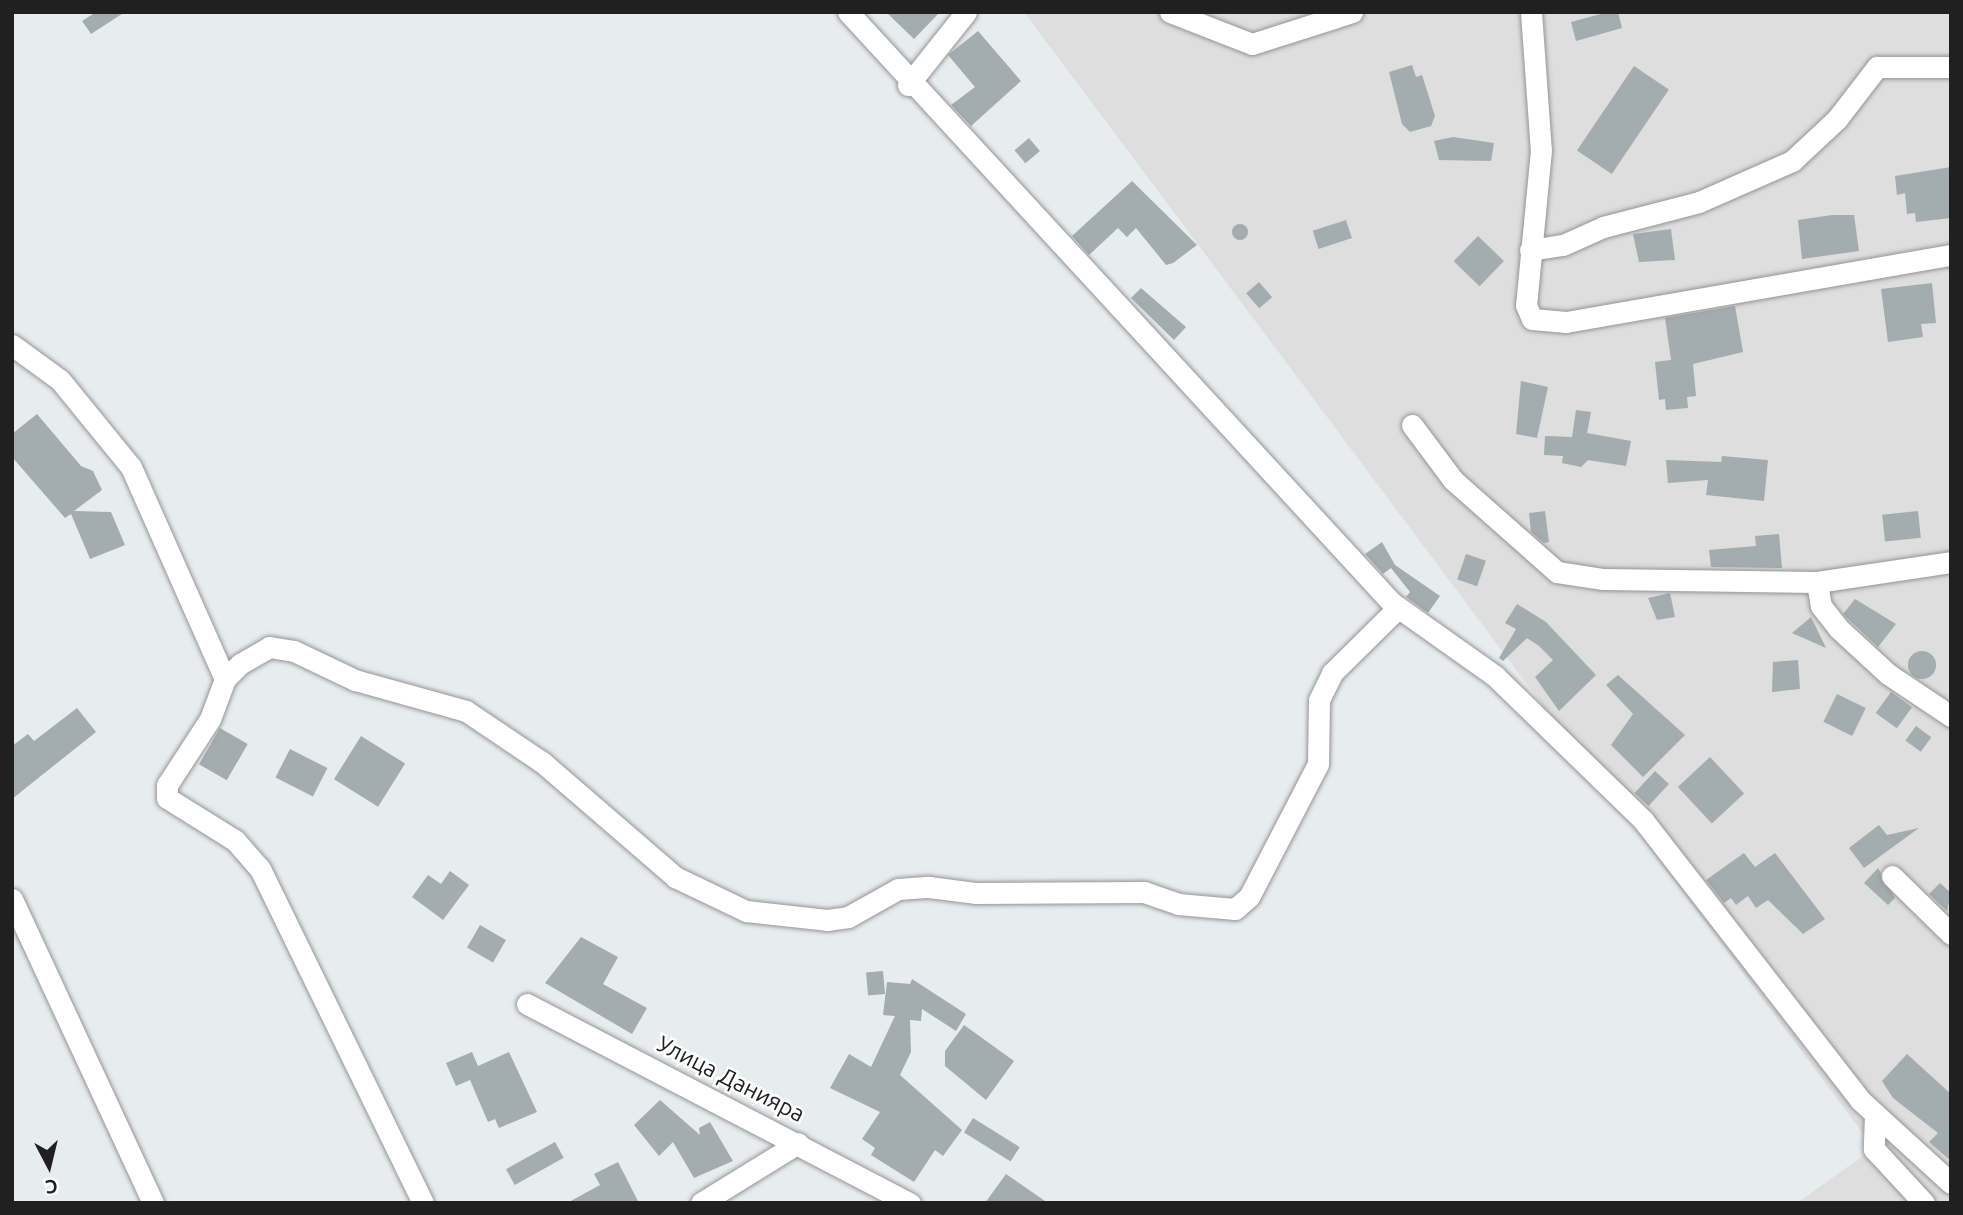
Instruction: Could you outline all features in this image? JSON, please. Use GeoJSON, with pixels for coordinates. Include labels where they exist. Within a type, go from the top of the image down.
{"type":"FeatureCollection","features":[{"type":"Feature","properties":{"kind":"street"},"geometry":{"type":"LineString","coordinates":[[848,12],[908,85],[1398,608],[1495,676],[1643,820],[1731,929],[1794,1022],[1875,1114],[1951,1183]]}},
{"type":"Feature","properties":{"kind":"street"},"geometry":{"type":"LineString","coordinates":[[908,85],[965,12]]}},
{"type":"Feature","properties":{"kind":"street"},"geometry":{"type":"LineString","coordinates":[[1170,12],[1252,44],[1352,12]]}},
{"type":"Feature","properties":{"kind":"street"},"geometry":{"type":"LineString","coordinates":[[1531,12],[1541,150],[1526,305],[1542,324],[1951,255]]}},
{"type":"Feature","properties":{"kind":"street"},"geometry":{"type":"LineString","coordinates":[[1530,250],[1563,246],[1602,228],[1699,202],[1792,161],[1838,119],[1877,67],[1951,68]]}},
{"type":"Feature","properties":{"kind":"street"},"geometry":{"type":"LineString","coordinates":[[12,345],[60,380],[131,467],[225,679]]}},
{"type":"Feature","properties":{"kind":"street"},"geometry":{"type":"LineString","coordinates":[[1412,425],[1453,480],[1557,572],[1603,579],[1817,582],[1951,562]]}},
{"type":"Feature","properties":{"kind":"street"},"geometry":{"type":"LineString","coordinates":[[1817,582],[1821,606],[1838,628],[1888,674],[1951,716]]}},
{"type":"Feature","properties":{"kind":"street"},"geometry":{"type":"LineString","coordinates":[[423,1203],[260,869],[236,841],[167,798],[167,785],[210,719],[225,679],[269,647],[281,649],[355,680],[466,711],[542,762],[675,877],[746,911],[790,920],[838,918],[898,889],[929,887],[986,893],[1144,892],[1178,904],[1235,909],[1249,897],[1318,764],[1319,700],[1332,673],[1398,608]]}},
{"type":"Feature","properties":{"kind":"street"},"geometry":{"type":"LineString","coordinates":[[1892,876],[1951,934]]}},
{"type":"Feature","properties":{"kind":"street"},"geometry":{"type":"LineString","coordinates":[[12,899],[153,1203]]}},
{"type":"Feature","properties":{"kind":"street","name":"Улица Данияра"},"geometry":{"type":"LineString","coordinates":[[527,1004],[910,1203]]}},
{"type":"Feature","properties":{"kind":"street"},"geometry":{"type":"LineString","coordinates":[[1875,1114],[1874,1149],[1924,1203]]}},
{"type":"Feature","properties":{"kind":"street"},"geometry":{"type":"LineString","coordinates":[[701,1203],[798,1143]]}},
{"type":"Feature","properties":{"kind":"shaded area"},"geometry":{"type":"Polygon","coordinates":[[[1024,12],[1951,12],[1951,1203],[1797,1203],[1874,1148],[1024,12]]]}},
{"type":"Feature","properties":{"kind":"building"},"geometry":{"type":"Polygon","coordinates":[[[96,12],[125,12],[91,34],[82,21],[96,12]]]}},
{"type":"Feature","properties":{"kind":"building"},"geometry":{"type":"Polygon","coordinates":[[[886,12],[940,12],[914,39],[886,12]]]}},
{"type":"Feature","properties":{"kind":"building"},"geometry":{"type":"Polygon","coordinates":[[[1618,12],[1622,28],[1576,41],[1571,22],[1618,12]]]}},
{"type":"Feature","properties":{"kind":"building"},"geometry":{"type":"Polygon","coordinates":[[[978,31],[1021,81],[971,126],[951,105],[975,87],[948,55],[978,31]]]}},
{"type":"Feature","properties":{"kind":"building"},"geometry":{"type":"Polygon","coordinates":[[[1412,65],[1416,77],[1422,75],[1435,116],[1431,126],[1410,132],[1402,124],[1389,72],[1412,65]]]}},
{"type":"Feature","properties":{"kind":"building"},"geometry":{"type":"Polygon","coordinates":[[[1634,66],[1669,89],[1612,174],[1577,151],[1634,66]]]}},
{"type":"Feature","properties":{"kind":"building"},"geometry":{"type":"Polygon","coordinates":[[[1453,137],[1494,143],[1491,161],[1439,160],[1434,141],[1453,137]]]}},
{"type":"Feature","properties":{"kind":"building"},"geometry":{"type":"Polygon","coordinates":[[[1029,138],[1040,151],[1025,163],[1014,150],[1029,138]]]}},
{"type":"Feature","properties":{"kind":"building"},"geometry":{"type":"Polygon","coordinates":[[[1951,167],[1951,218],[1916,222],[1915,213],[1907,214],[1905,193],[1897,195],[1895,176],[1951,167]]]}},
{"type":"Feature","properties":{"kind":"building"},"geometry":{"type":"Polygon","coordinates":[[[1132,181],[1197,245],[1173,263],[1166,265],[1136,228],[1127,237],[1118,228],[1089,255],[1072,236],[1132,181]]]}},
{"type":"Feature","properties":{"kind":"building"},"geometry":{"type":"Polygon","coordinates":[[[1854,215],[1859,251],[1802,259],[1798,220],[1854,215]]]}},
{"type":"Feature","properties":{"kind":"building"},"geometry":{"type":"Polygon","coordinates":[[[1346,220],[1352,238],[1319,249],[1313,231],[1346,220]]]}},
{"type":"Feature","properties":{"kind":"building"},"geometry":{"type":"Polygon","coordinates":[[[1237,224],[1243,224],[1248,232],[1246,238],[1237,240],[1232,235],[1232,229],[1237,224]]]}},
{"type":"Feature","properties":{"kind":"building"},"geometry":{"type":"Polygon","coordinates":[[[1671,229],[1675,260],[1639,262],[1633,234],[1671,229]]]}},
{"type":"Feature","properties":{"kind":"building"},"geometry":{"type":"Polygon","coordinates":[[[1478,236],[1504,261],[1480,286],[1454,261],[1478,236]]]}},
{"type":"Feature","properties":{"kind":"building"},"geometry":{"type":"Polygon","coordinates":[[[1259,282],[1272,297],[1259,308],[1246,293],[1259,282]]]}},
{"type":"Feature","properties":{"kind":"building"},"geometry":{"type":"Polygon","coordinates":[[[1932,283],[1936,323],[1921,324],[1923,337],[1888,342],[1881,289],[1932,283]]]}},
{"type":"Feature","properties":{"kind":"building"},"geometry":{"type":"Polygon","coordinates":[[[1141,288],[1186,327],[1174,340],[1131,298],[1141,288]]]}},
{"type":"Feature","properties":{"kind":"building"},"geometry":{"type":"Polygon","coordinates":[[[1735,306],[1743,352],[1693,364],[1696,396],[1687,397],[1688,408],[1666,410],[1665,399],[1659,400],[1655,362],[1671,360],[1665,318],[1735,306]]]}},
{"type":"Feature","properties":{"kind":"building"},"geometry":{"type":"Polygon","coordinates":[[[1521,381],[1548,387],[1537,438],[1516,434],[1521,381]]]}},
{"type":"Feature","properties":{"kind":"building"},"geometry":{"type":"Polygon","coordinates":[[[1576,410],[1591,412],[1587,433],[1631,441],[1626,466],[1588,460],[1581,467],[1562,463],[1563,456],[1544,455],[1545,436],[1572,437],[1576,410]]]}},
{"type":"Feature","properties":{"kind":"building"},"geometry":{"type":"Polygon","coordinates":[[[37,414],[81,466],[93,471],[102,490],[74,511],[111,512],[125,545],[90,559],[71,514],[65,518],[12,457],[12,434],[37,414]]]}},
{"type":"Feature","properties":{"kind":"building"},"geometry":{"type":"Polygon","coordinates":[[[1722,456],[1768,460],[1764,501],[1706,495],[1708,480],[1668,483],[1666,460],[1721,462],[1722,456]]]}},
{"type":"Feature","properties":{"kind":"building"},"geometry":{"type":"Polygon","coordinates":[[[1545,511],[1549,542],[1544,543],[1531,532],[1529,513],[1545,511]]]}},
{"type":"Feature","properties":{"kind":"building"},"geometry":{"type":"Polygon","coordinates":[[[1918,511],[1921,538],[1885,542],[1882,515],[1918,511]]]}},
{"type":"Feature","properties":{"kind":"building"},"geometry":{"type":"Polygon","coordinates":[[[1779,534],[1782,568],[1711,567],[1709,550],[1756,546],[1755,536],[1779,534]]]}},
{"type":"Feature","properties":{"kind":"building"},"geometry":{"type":"Polygon","coordinates":[[[1382,542],[1395,565],[1440,596],[1428,613],[1406,597],[1410,592],[1391,568],[1383,574],[1365,554],[1382,542]]]}},
{"type":"Feature","properties":{"kind":"building"},"geometry":{"type":"Polygon","coordinates":[[[1466,554],[1486,561],[1477,586],[1457,580],[1466,554]]]}},
{"type":"Feature","properties":{"kind":"building"},"geometry":{"type":"Polygon","coordinates":[[[1670,593],[1675,617],[1657,620],[1648,598],[1670,593]]]}},
{"type":"Feature","properties":{"kind":"building"},"geometry":{"type":"Polygon","coordinates":[[[1855,599],[1896,624],[1878,647],[1843,614],[1855,599]]]}},
{"type":"Feature","properties":{"kind":"building"},"geometry":{"type":"Polygon","coordinates":[[[1517,604],[1546,622],[1596,675],[1559,711],[1535,677],[1553,660],[1539,646],[1527,638],[1503,661],[1499,658],[1516,629],[1505,623],[1517,604]]]}},
{"type":"Feature","properties":{"kind":"building"},"geometry":{"type":"Polygon","coordinates":[[[1811,617],[1826,648],[1792,633],[1811,617]]]}},
{"type":"Feature","properties":{"kind":"building"},"geometry":{"type":"Polygon","coordinates":[[[1922,651],[1932,655],[1936,665],[1932,675],[1922,679],[1912,675],[1908,665],[1912,655],[1922,651]]]}},
{"type":"Feature","properties":{"kind":"building"},"geometry":{"type":"Polygon","coordinates":[[[1798,660],[1800,689],[1772,692],[1773,662],[1798,660]]]}},
{"type":"Feature","properties":{"kind":"building"},"geometry":{"type":"Polygon","coordinates":[[[1618,675],[1685,735],[1643,777],[1611,745],[1633,714],[1606,685],[1618,675]]]}},
{"type":"Feature","properties":{"kind":"building"},"geometry":{"type":"Polygon","coordinates":[[[1891,692],[1912,707],[1897,728],[1876,713],[1891,692]]]}},
{"type":"Feature","properties":{"kind":"building"},"geometry":{"type":"Polygon","coordinates":[[[1837,694],[1866,708],[1852,736],[1823,722],[1837,694]]]}},
{"type":"Feature","properties":{"kind":"building"},"geometry":{"type":"Polygon","coordinates":[[[77,708],[96,732],[12,799],[12,746],[28,734],[34,741],[77,708]]]}},
{"type":"Feature","properties":{"kind":"building"},"geometry":{"type":"Polygon","coordinates":[[[1916,726],[1931,737],[1921,752],[1905,741],[1916,726]]]}},
{"type":"Feature","properties":{"kind":"building"},"geometry":{"type":"Polygon","coordinates":[[[220,728],[248,744],[227,780],[199,764],[220,728]]]}},
{"type":"Feature","properties":{"kind":"building"},"geometry":{"type":"Polygon","coordinates":[[[361,736],[405,764],[378,807],[334,779],[361,736]]]}},
{"type":"Feature","properties":{"kind":"building"},"geometry":{"type":"Polygon","coordinates":[[[290,749],[327,768],[313,797],[275,778],[290,749]]]}},
{"type":"Feature","properties":{"kind":"building"},"geometry":{"type":"Polygon","coordinates":[[[1710,757],[1744,794],[1712,824],[1678,787],[1710,757]]]}},
{"type":"Feature","properties":{"kind":"building"},"geometry":{"type":"Polygon","coordinates":[[[1655,771],[1669,784],[1648,806],[1635,793],[1655,771]]]}},
{"type":"Feature","properties":{"kind":"building"},"geometry":{"type":"Polygon","coordinates":[[[1879,825],[1887,835],[1919,828],[1864,868],[1849,848],[1879,825]]]}},
{"type":"Feature","properties":{"kind":"building"},"geometry":{"type":"Polygon","coordinates":[[[1744,853],[1755,867],[1775,853],[1825,919],[1803,934],[1768,900],[1756,908],[1748,896],[1736,905],[1731,898],[1724,903],[1706,880],[1744,853]]]}},
{"type":"Feature","properties":{"kind":"building"},"geometry":{"type":"Polygon","coordinates":[[[1878,868],[1895,898],[1888,905],[1864,883],[1878,868]]]}},
{"type":"Feature","properties":{"kind":"building"},"geometry":{"type":"Polygon","coordinates":[[[450,871],[469,885],[443,920],[412,897],[428,875],[441,884],[450,871]]]}},
{"type":"Feature","properties":{"kind":"building"},"geometry":{"type":"Polygon","coordinates":[[[1940,883],[1951,893],[1947,911],[1929,894],[1940,883]]]}},
{"type":"Feature","properties":{"kind":"building"},"geometry":{"type":"Polygon","coordinates":[[[480,925],[506,940],[493,963],[467,948],[480,925]]]}},
{"type":"Feature","properties":{"kind":"building"},"geometry":{"type":"Polygon","coordinates":[[[581,937],[618,957],[603,984],[647,1008],[632,1034],[545,983],[581,937]]]}},
{"type":"Feature","properties":{"kind":"building"},"geometry":{"type":"Polygon","coordinates":[[[883,971],[885,994],[868,995],[866,972],[883,971]]]}},
{"type":"Feature","properties":{"kind":"building"},"geometry":{"type":"Polygon","coordinates":[[[912,979],[966,1014],[956,1031],[922,1009],[921,1021],[910,1020],[911,1052],[900,1075],[962,1130],[943,1156],[935,1150],[914,1182],[871,1155],[875,1148],[862,1139],[880,1112],[830,1088],[849,1054],[871,1067],[895,1016],[883,1015],[887,982],[910,984],[912,979]]]}},
{"type":"Feature","properties":{"kind":"building"},"geometry":{"type":"Polygon","coordinates":[[[964,1025],[1014,1061],[986,1100],[945,1066],[945,1051],[964,1025]]]}},
{"type":"Feature","properties":{"kind":"building"},"geometry":{"type":"Polygon","coordinates":[[[472,1052],[478,1066],[509,1052],[537,1112],[499,1128],[495,1119],[488,1122],[470,1080],[456,1086],[446,1063],[472,1052]]]}},
{"type":"Feature","properties":{"kind":"building"},"geometry":{"type":"Polygon","coordinates":[[[1907,1054],[1951,1094],[1951,1161],[1929,1142],[1938,1133],[1893,1098],[1882,1081],[1907,1054]]]}},
{"type":"Feature","properties":{"kind":"building"},"geometry":{"type":"Polygon","coordinates":[[[660,1100],[700,1135],[699,1128],[710,1122],[733,1161],[694,1178],[673,1142],[659,1156],[634,1125],[660,1100]]]}},
{"type":"Feature","properties":{"kind":"building"},"geometry":{"type":"Polygon","coordinates":[[[973,1118],[1020,1147],[1011,1162],[964,1132],[973,1118]]]}},
{"type":"Feature","properties":{"kind":"building"},"geometry":{"type":"Polygon","coordinates":[[[555,1142],[564,1158],[515,1185],[506,1169],[555,1142]]]}},
{"type":"Feature","properties":{"kind":"building"},"geometry":{"type":"Polygon","coordinates":[[[618,1162],[639,1203],[567,1203],[600,1185],[594,1174],[618,1162]]]}},
{"type":"Feature","properties":{"kind":"building"},"geometry":{"type":"Polygon","coordinates":[[[1006,1174],[1048,1203],[985,1203],[1006,1174]]]}}]}
